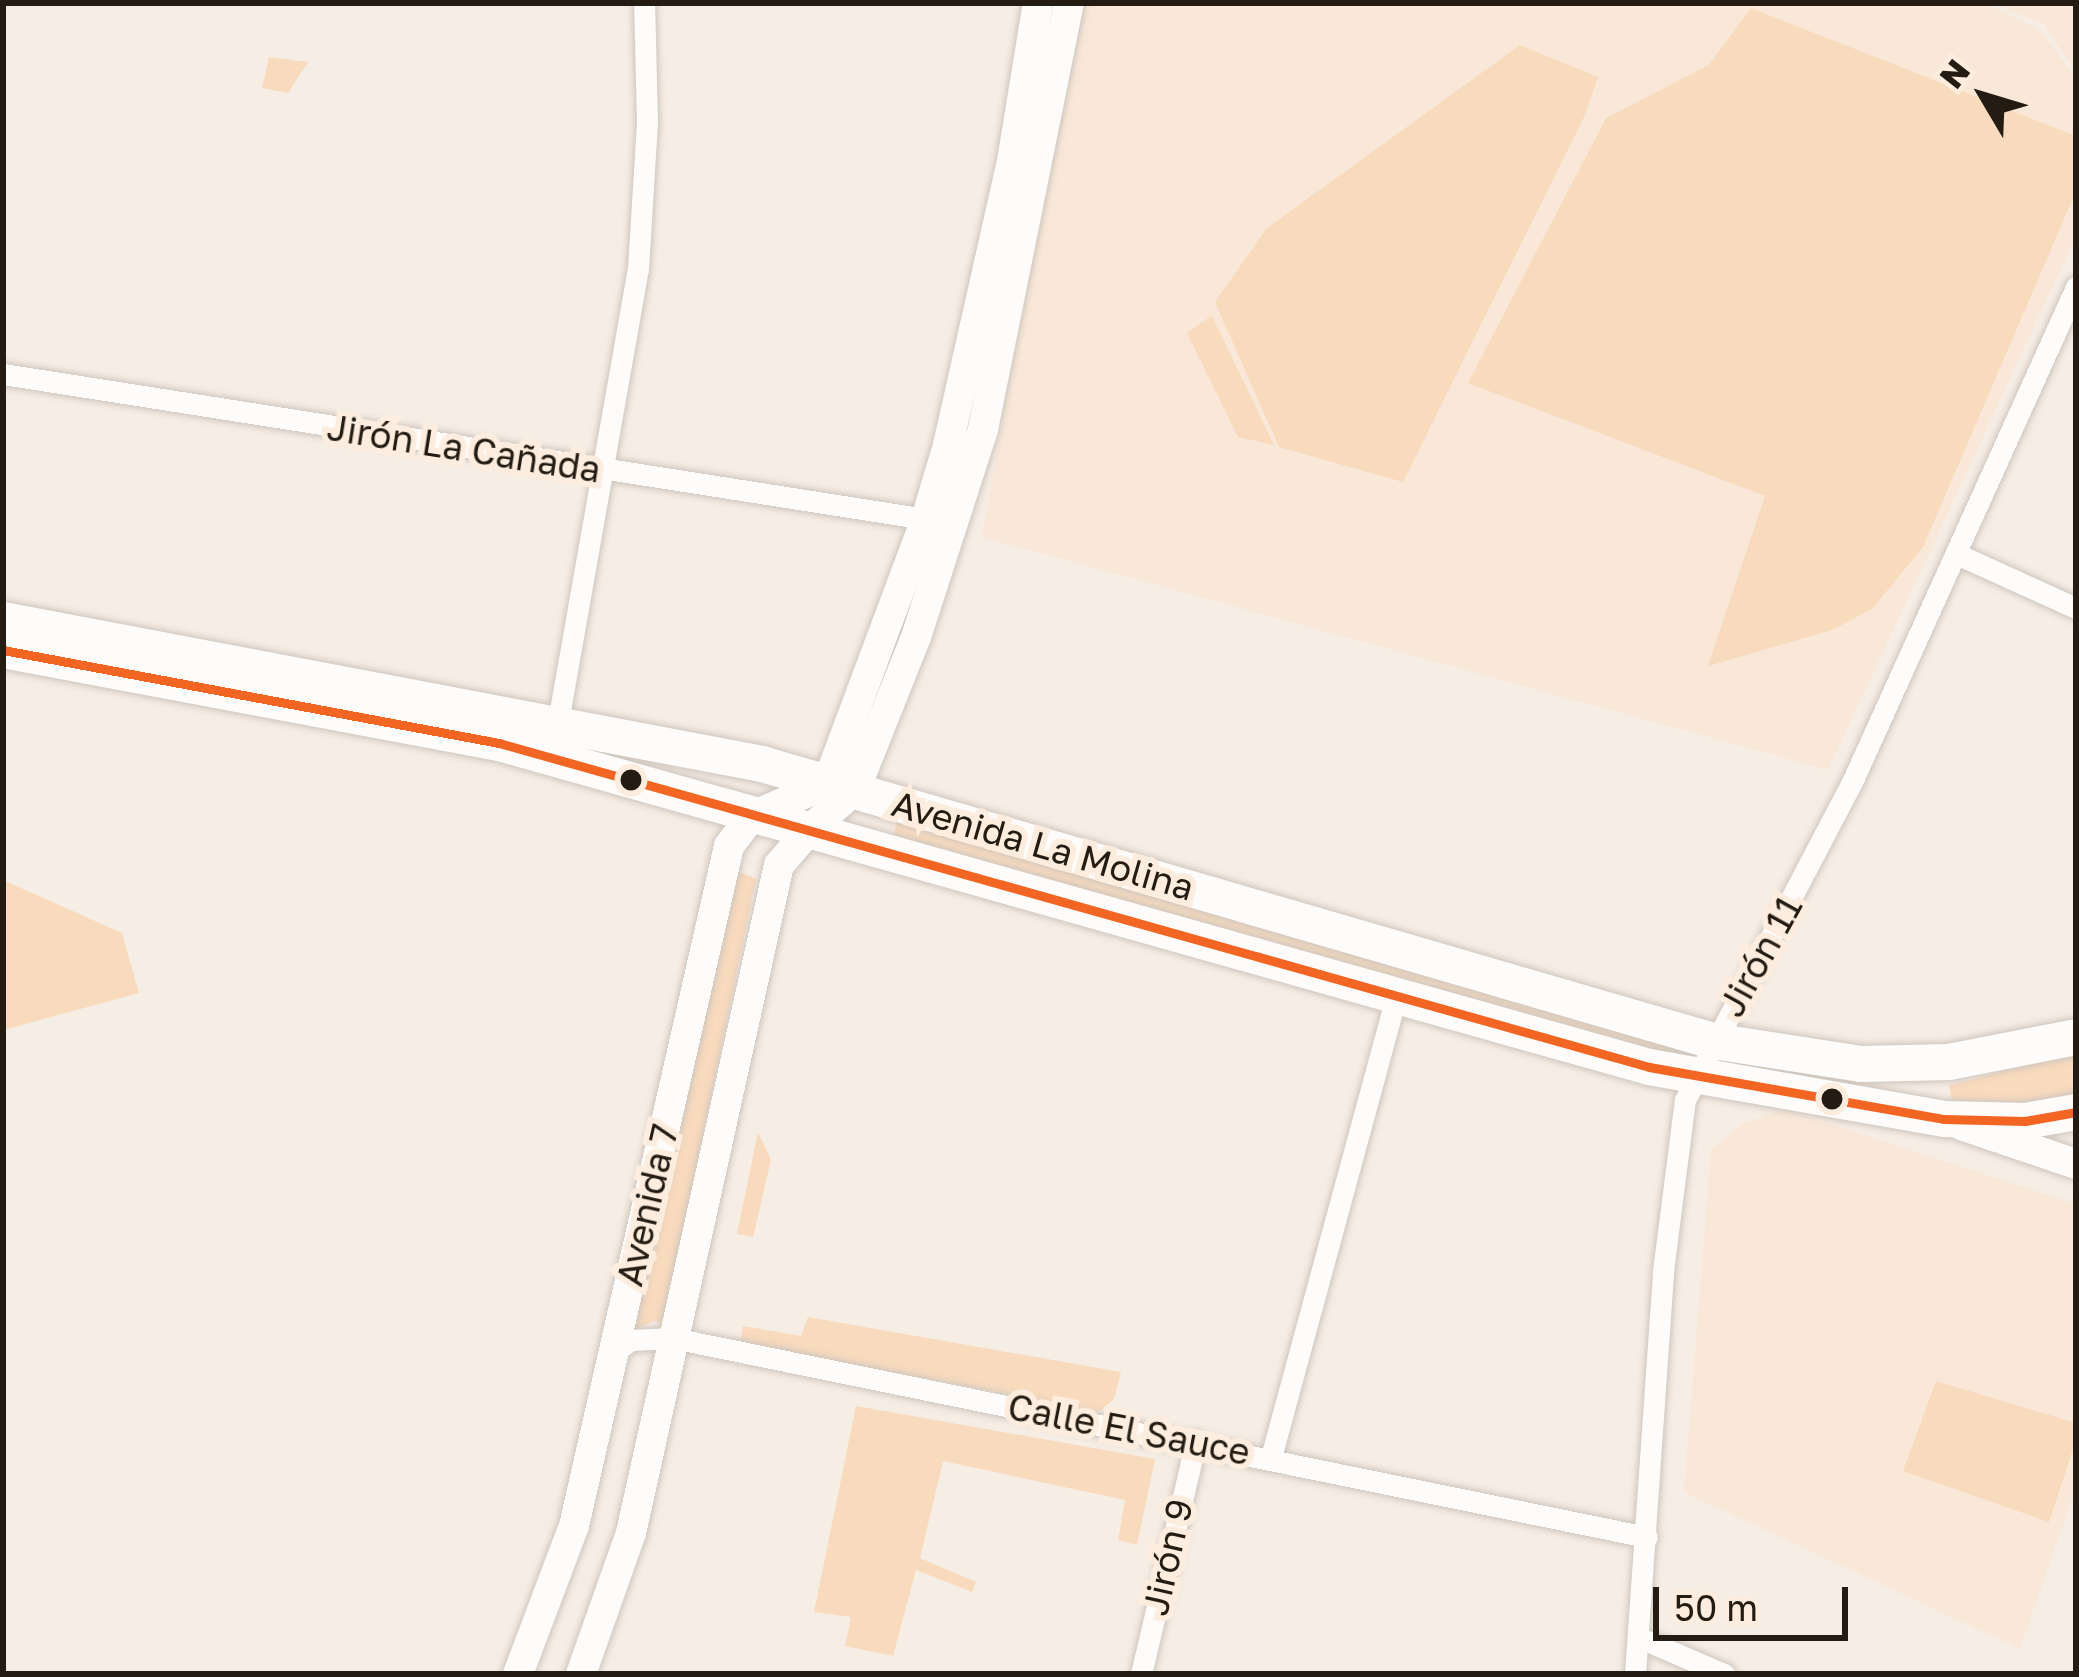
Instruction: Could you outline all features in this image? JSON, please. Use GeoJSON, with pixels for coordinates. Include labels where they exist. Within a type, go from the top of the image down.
{"type":"FeatureCollection","features":[{"type":"Feature","properties":{"kind":"main road"},"geometry":{"type":"LineString","coordinates":[[841,787],[948,446],[1012,161],[1038,3]]}},
{"type":"Feature","properties":{"kind":"main road"},"geometry":{"type":"LineString","coordinates":[[752,816],[841,787],[916,637],[983,429],[1069,3]]}},
{"type":"Feature","properties":{"kind":"main road","name":"Avenida La Molina"},"geometry":{"type":"LineString","coordinates":[[3,620],[554,742],[763,764],[1713,1041],[1861,1064],[1949,1062],[2076,1037]]}},
{"type":"Feature","properties":{"kind":"main road","name":"Avenida La Molina"},"geometry":{"type":"LineString","coordinates":[[3,650],[499,743],[554,742],[752,816],[1396,998],[1695,1077],[1944,1120],[2025,1120],[2076,1112]]}},
{"type":"Feature","properties":{"kind":"main road","name":"Avenida 7"},"geometry":{"type":"LineString","coordinates":[[581,1674],[631,1534],[779,865],[841,787]]}},
{"type":"Feature","properties":{"kind":"main road","name":"Avenida 7"},"geometry":{"type":"LineString","coordinates":[[518,1674],[574,1526],[729,846],[752,816]]}},
{"type":"Feature","properties":{"kind":"main road"},"geometry":{"type":"LineString","coordinates":[[1944,1120],[2076,1165]]}},
{"type":"Feature","properties":{"kind":"street"},"geometry":{"type":"LineString","coordinates":[[554,742],[638,269],[647,122],[644,3]]}},
{"type":"Feature","properties":{"kind":"street","name":"Jirón 11"},"geometry":{"type":"LineString","coordinates":[[1635,1674],[1663,1271],[1679,1129],[1695,1077],[1828,832],[1959,555],[2076,287]]}},
{"type":"Feature","properties":{"kind":"street","name":"Jirón La Cañada"},"geometry":{"type":"LineString","coordinates":[[3,374],[926,519]]}},
{"type":"Feature","properties":{"kind":"street"},"geometry":{"type":"LineString","coordinates":[[1959,555],[2076,608]]}},
{"type":"Feature","properties":{"kind":"street"},"geometry":{"type":"LineString","coordinates":[[1271,1457],[1396,998]]}},
{"type":"Feature","properties":{"kind":"street","name":"Calle El Sauce"},"geometry":{"type":"LineString","coordinates":[[614,1353],[631,1340],[673,1338],[1196,1441],[1647,1537]]}},
{"type":"Feature","properties":{"kind":"street","name":"Jirón 9"},"geometry":{"type":"LineString","coordinates":[[1141,1674],[1196,1441]]}},
{"type":"Feature","properties":{"kind":"street"},"geometry":{"type":"LineString","coordinates":[[1638,1637],[1724,1674]]}},
{"type":"Feature","properties":{"kind":"shaded area"},"geometry":{"type":"Polygon","coordinates":[[[1077,3],[1984,3],[2041,31],[2076,79],[2076,237],[1828,770],[982,537],[1077,3]]]}},
{"type":"Feature","properties":{"kind":"shaded area"},"geometry":{"type":"Polygon","coordinates":[[[1994,3],[2076,3],[2076,72],[2044,25],[1994,3]]]}},
{"type":"Feature","properties":{"kind":"shaded area"},"geometry":{"type":"Polygon","coordinates":[[[1751,8],[2076,136],[2076,191],[1923,547],[1872,609],[1832,630],[1708,666],[1765,496],[1468,383],[1606,118],[1709,65],[1751,8]]]}},
{"type":"Feature","properties":{"kind":"shaded area"},"geometry":{"type":"Polygon","coordinates":[[[1520,45],[1598,77],[1584,117],[1403,482],[1279,447],[1215,302],[1266,229],[1520,45]]]}},
{"type":"Feature","properties":{"kind":"shaded area"},"geometry":{"type":"Polygon","coordinates":[[[269,57],[308,62],[288,93],[262,88],[269,57]]]}},
{"type":"Feature","properties":{"kind":"shaded area"},"geometry":{"type":"Polygon","coordinates":[[[1211,316],[1274,445],[1238,437],[1187,333],[1211,316]]]}},
{"type":"Feature","properties":{"kind":"shaded area"},"geometry":{"type":"Polygon","coordinates":[[[897,819],[1676,1047],[1669,1059],[894,835],[897,819]]]}},
{"type":"Feature","properties":{"kind":"shaded area"},"geometry":{"type":"Polygon","coordinates":[[[737,871],[756,879],[664,1324],[654,1321],[634,1330],[737,871]]]}},
{"type":"Feature","properties":{"kind":"shaded area"},"geometry":{"type":"Polygon","coordinates":[[[3,880],[122,933],[139,993],[3,1030],[3,880]]]}},
{"type":"Feature","properties":{"kind":"shaded area"},"geometry":{"type":"Polygon","coordinates":[[[2076,1053],[2076,1096],[2046,1105],[1952,1101],[1949,1085],[2076,1053]]]}},
{"type":"Feature","properties":{"kind":"shaded area"},"geometry":{"type":"Polygon","coordinates":[[[1784,1109],[2076,1204],[2076,1487],[2020,1649],[1684,1492],[1711,1149],[1742,1124],[1784,1109]]]}},
{"type":"Feature","properties":{"kind":"shaded area"},"geometry":{"type":"Polygon","coordinates":[[[758,1132],[771,1160],[753,1237],[737,1234],[758,1132]]]}},
{"type":"Feature","properties":{"kind":"shaded area"},"geometry":{"type":"Polygon","coordinates":[[[808,1317],[1121,1372],[1114,1399],[1100,1411],[740,1344],[743,1326],[801,1336],[808,1317]]]}},
{"type":"Feature","properties":{"kind":"shaded area"},"geometry":{"type":"Polygon","coordinates":[[[1936,1381],[2076,1423],[2076,1440],[2049,1522],[1903,1471],[1936,1381]]]}},
{"type":"Feature","properties":{"kind":"shaded area"},"geometry":{"type":"Polygon","coordinates":[[[856,1406],[1155,1459],[1137,1545],[1118,1540],[1125,1500],[943,1461],[920,1558],[976,1582],[972,1592],[916,1570],[893,1656],[845,1646],[851,1617],[814,1612],[856,1406]]]}},
{"type":"Feature","properties":{"kind":"transit line"},"geometry":{"type":"LineString","coordinates":[[3,650],[499,743],[1649,1067],[1944,1119],[2025,1121],[2076,1112]]}}]}
